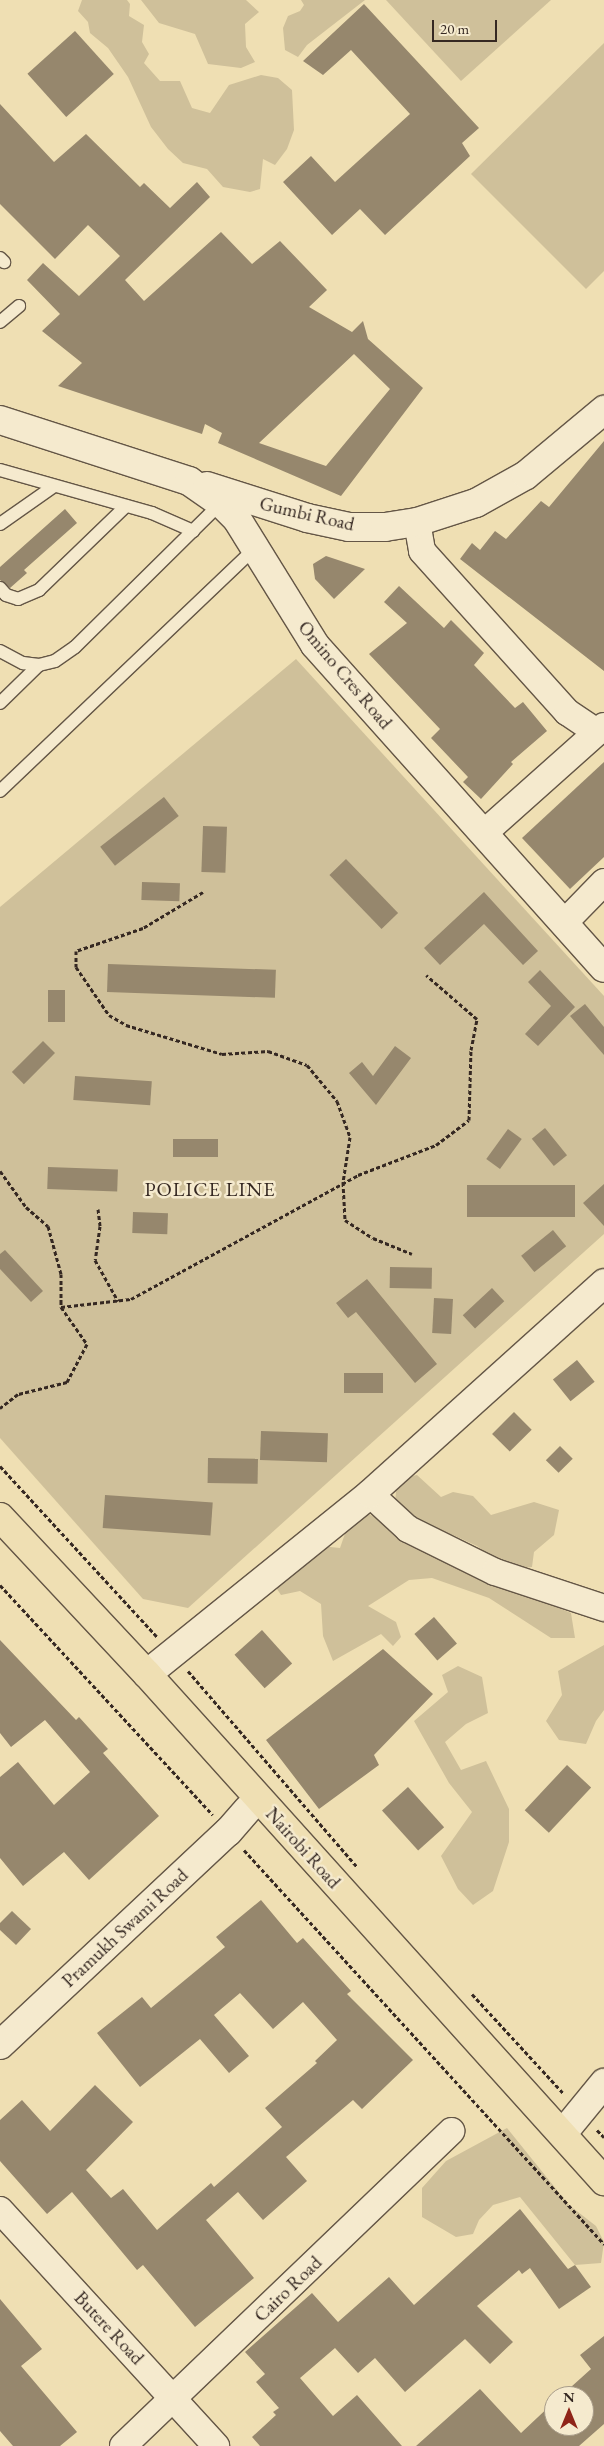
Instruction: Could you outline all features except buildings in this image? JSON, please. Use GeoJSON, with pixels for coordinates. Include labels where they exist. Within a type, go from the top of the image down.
{"type":"FeatureCollection","features":[{"type":"Feature","properties":{"kind":"highway","name":"Nairobi Road"},"geometry":{"type":"LineString","coordinates":[[0,1516],[147,1674],[457,2020],[564,2133],[604,2181]]}},
{"type":"Feature","properties":{"kind":"highway","name":"Nairobi Road"},"geometry":{"type":"LineString","coordinates":[[0,1532],[172,1717],[248,1809],[297,1858],[448,2029],[604,2191]]}},
{"type":"Feature","properties":{"kind":"street","name":"Gumbi Road"},"geometry":{"type":"LineString","coordinates":[[189,481],[271,508],[349,527],[385,527],[417,522],[476,503],[526,475],[604,410]]}},
{"type":"Feature","properties":{"kind":"street","name":"Omino Cres Road"},"geometry":{"type":"LineString","coordinates":[[0,420],[189,481],[221,503],[255,548],[315,645],[565,922],[604,968]]}},
{"type":"Feature","properties":{"kind":"street"},"geometry":{"type":"LineString","coordinates":[[417,522],[422,551],[567,712],[601,729],[484,833]]}},
{"type":"Feature","properties":{"kind":"street"},"geometry":{"type":"LineString","coordinates":[[565,922],[604,882]]}},
{"type":"Feature","properties":{"kind":"street"},"geometry":{"type":"LineString","coordinates":[[147,1674],[370,1494],[604,1283]]}},
{"type":"Feature","properties":{"kind":"street"},"geometry":{"type":"LineString","coordinates":[[370,1494],[408,1529],[495,1572],[604,1608]]}},
{"type":"Feature","properties":{"kind":"street","name":"Pramukh Swami Road"},"geometry":{"type":"LineString","coordinates":[[0,2046],[228,1832],[248,1809]]}},
{"type":"Feature","properties":{"kind":"street"},"geometry":{"type":"LineString","coordinates":[[564,2133],[604,2083]]}},
{"type":"Feature","properties":{"kind":"street","name":"Cairo Road"},"geometry":{"type":"LineString","coordinates":[[123,2446],[175,2399],[452,2131]]}},
{"type":"Feature","properties":{"kind":"street","name":"Butere Road"},"geometry":{"type":"LineString","coordinates":[[0,2210],[216,2446]]}},
{"type":"Feature","properties":{"kind":"lane"},"geometry":{"type":"LineString","coordinates":[[0,322],[19,306]]}},
{"type":"Feature","properties":{"kind":"lane"},"geometry":{"type":"LineString","coordinates":[[0,470],[126,506],[193,531]]}},
{"type":"Feature","properties":{"kind":"lane"},"geometry":{"type":"LineString","coordinates":[[0,524],[54,486]]}},
{"type":"Feature","properties":{"kind":"lane"},"geometry":{"type":"LineString","coordinates":[[0,651],[23,663],[39,665],[55,661],[75,647],[221,503]]}},
{"type":"Feature","properties":{"kind":"lane"},"geometry":{"type":"LineString","coordinates":[[0,588],[6,595],[18,599],[39,590],[126,506]]}},
{"type":"Feature","properties":{"kind":"lane"},"geometry":{"type":"LineString","coordinates":[[0,791],[255,548]]}},
{"type":"Feature","properties":{"kind":"lane"},"geometry":{"type":"LineString","coordinates":[[0,703],[39,665]]}},
{"type":"Feature","properties":{"kind":"path"},"geometry":{"type":"LineString","coordinates":[[203,892],[143,928],[76,951],[76,967],[109,1015],[126,1025],[222,1054],[268,1051],[307,1065],[337,1101],[350,1137],[343,1182],[345,1220],[373,1238],[412,1254]]}},
{"type":"Feature","properties":{"kind":"path"},"geometry":{"type":"LineString","coordinates":[[60,1307],[131,1299],[343,1182],[436,1145],[469,1120],[470,1050],[477,1019],[426,975]]}},
{"type":"Feature","properties":{"kind":"path"},"geometry":{"type":"LineString","coordinates":[[0,1171],[26,1207],[48,1226],[60,1274],[60,1307],[87,1344],[67,1382],[18,1394],[0,1408]]}},
{"type":"Feature","properties":{"kind":"path"},"geometry":{"type":"LineString","coordinates":[[98,1209],[100,1226],[95,1260],[118,1301]]}},
{"type":"Feature","properties":{"kind":"path"},"geometry":{"type":"LineString","coordinates":[[0,1466],[174,1654],[362,1872]]}},
{"type":"Feature","properties":{"kind":"path"},"geometry":{"type":"LineString","coordinates":[[0,1585],[604,2244]]}},
{"type":"Feature","properties":{"kind":"path"},"geometry":{"type":"LineString","coordinates":[[466,1989],[604,2137]]}},
{"type":"Feature","properties":{"kind":"shaded area"},"geometry":{"type":"Polygon","coordinates":[[[82,0],[127,0],[130,4],[129,16],[144,25],[142,42],[149,54],[144,63],[160,81],[180,81],[192,108],[210,113],[229,85],[261,75],[278,78],[292,90],[294,130],[287,149],[275,165],[263,159],[260,189],[250,192],[223,187],[207,169],[183,163],[168,149],[151,127],[128,77],[108,48],[90,33],[88,22],[78,11],[82,0]]]}},
{"type":"Feature","properties":{"kind":"shaded area"},"geometry":{"type":"Polygon","coordinates":[[[141,0],[246,0],[259,12],[245,24],[246,47],[255,62],[241,68],[208,64],[195,34],[159,23],[141,0]]]}},
{"type":"Feature","properties":{"kind":"shaded area"},"geometry":{"type":"Polygon","coordinates":[[[301,0],[365,0],[307,45],[298,57],[285,50],[283,28],[288,16],[300,11],[304,5],[301,0]]]}},
{"type":"Feature","properties":{"kind":"shaded area"},"geometry":{"type":"Polygon","coordinates":[[[386,0],[551,0],[461,81],[386,0]]]}},
{"type":"Feature","properties":{"kind":"shaded area"},"geometry":{"type":"Polygon","coordinates":[[[604,43],[604,271],[586,289],[471,174],[604,43]]]}},
{"type":"Feature","properties":{"kind":"shaded area"},"geometry":{"type":"Polygon","coordinates":[[[296,659],[604,996],[604,1234],[188,1608],[143,1599],[0,1438],[0,907],[296,659]]]}},
{"type":"Feature","properties":{"kind":"shaded area"},"geometry":{"type":"Polygon","coordinates":[[[417,1475],[441,1497],[453,1492],[473,1496],[491,1515],[534,1502],[559,1510],[554,1535],[534,1552],[532,1567],[508,1569],[477,1546],[453,1535],[416,1525],[395,1504],[397,1479],[417,1475]]]}},
{"type":"Feature","properties":{"kind":"shaded area"},"geometry":{"type":"Polygon","coordinates":[[[367,1513],[485,1578],[571,1613],[575,1638],[551,1638],[489,1598],[432,1578],[409,1580],[368,1606],[396,1622],[401,1637],[393,1646],[381,1634],[333,1661],[323,1636],[321,1604],[300,1591],[281,1595],[275,1586],[321,1546],[340,1548],[348,1525],[367,1513]]]}},
{"type":"Feature","properties":{"kind":"shaded area"},"geometry":{"type":"Polygon","coordinates":[[[604,1645],[604,1710],[596,1721],[586,1744],[559,1740],[546,1721],[562,1695],[558,1671],[604,1645]]]}},
{"type":"Feature","properties":{"kind":"shaded area"},"geometry":{"type":"Polygon","coordinates":[[[458,1666],[482,1677],[488,1713],[466,1724],[445,1742],[461,1770],[486,1761],[509,1809],[509,1842],[493,1891],[473,1905],[458,1889],[441,1856],[472,1812],[449,1783],[414,1721],[448,1692],[442,1675],[458,1666]]]}},
{"type":"Feature","properties":{"kind":"shaded area"},"geometry":{"type":"Polygon","coordinates":[[[507,2128],[569,2205],[596,2226],[604,2242],[601,2263],[575,2265],[520,2197],[493,2205],[479,2220],[473,2234],[456,2237],[422,2217],[422,2188],[446,2161],[507,2128]]]}},
{"type":"Feature","properties":{"kind":"district","name":"POLICE LINE"},"geometry":{"type":"Point","coordinates":[210,1189]}}]}
